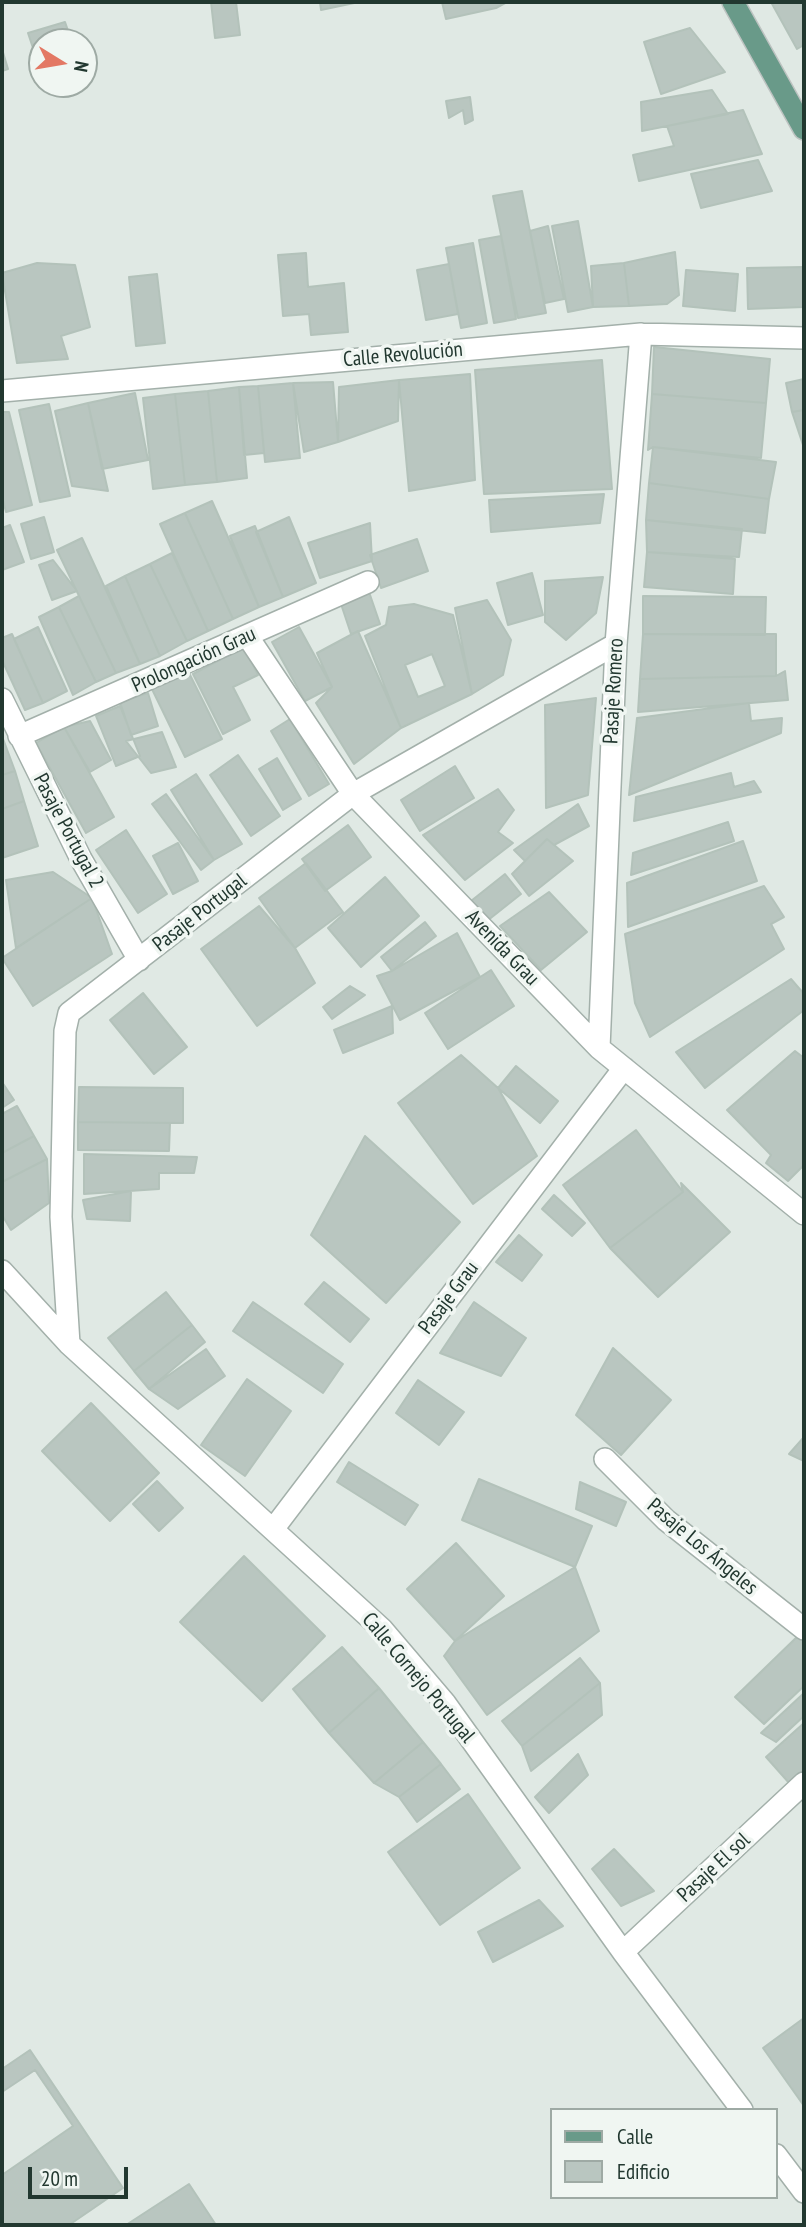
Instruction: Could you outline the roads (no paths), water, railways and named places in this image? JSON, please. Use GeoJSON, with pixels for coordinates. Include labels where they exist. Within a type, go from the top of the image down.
{"type":"FeatureCollection","features":[{"type":"Feature","properties":{"kind":"main road"},"geometry":{"type":"LineString","coordinates":[[733,2],[804,129]]}},
{"type":"Feature","properties":{"kind":"street","name":"Calle Revolución"},"geometry":{"type":"LineString","coordinates":[[2,391],[641,334],[804,338]]}},
{"type":"Feature","properties":{"kind":"street","name":"Pasaje Romero"},"geometry":{"type":"LineString","coordinates":[[599,1048],[616,644],[641,334]]}},
{"type":"Feature","properties":{"kind":"street","name":"Prolongación Grau"},"geometry":{"type":"LineString","coordinates":[[19,736],[368,582]]}},
{"type":"Feature","properties":{"kind":"street","name":"Avenida Grau"},"geometry":{"type":"LineString","coordinates":[[248,637],[353,794],[599,1048],[804,1214]]}},
{"type":"Feature","properties":{"kind":"street","name":"Pasaje Portugal"},"geometry":{"type":"LineString","coordinates":[[69,1344],[61,1217],[65,1031],[69,1013],[353,794],[616,644]]}},
{"type":"Feature","properties":{"kind":"street","name":"Pasaje Portugal 2"},"geometry":{"type":"LineString","coordinates":[[2,699],[81,859],[139,960]]}},
{"type":"Feature","properties":{"kind":"street","name":"Pasaje Grau"},"geometry":{"type":"LineString","coordinates":[[274,1528],[624,1068]]}},
{"type":"Feature","properties":{"kind":"street","name":"Calle Cornejo Portugal"},"geometry":{"type":"LineString","coordinates":[[2,1271],[69,1344],[382,1629],[445,1703],[623,1952],[740,2108]]}},
{"type":"Feature","properties":{"kind":"street","name":"Pasaje Los Ángeles"},"geometry":{"type":"LineString","coordinates":[[605,1459],[666,1520],[804,1629]]}},
{"type":"Feature","properties":{"kind":"street","name":"Pasaje El sol"},"geometry":{"type":"LineString","coordinates":[[623,1952],[804,1783]]}},
{"type":"Feature","properties":{"kind":"street"},"geometry":{"type":"LineString","coordinates":[[778,2158],[804,2192]]}}]}
